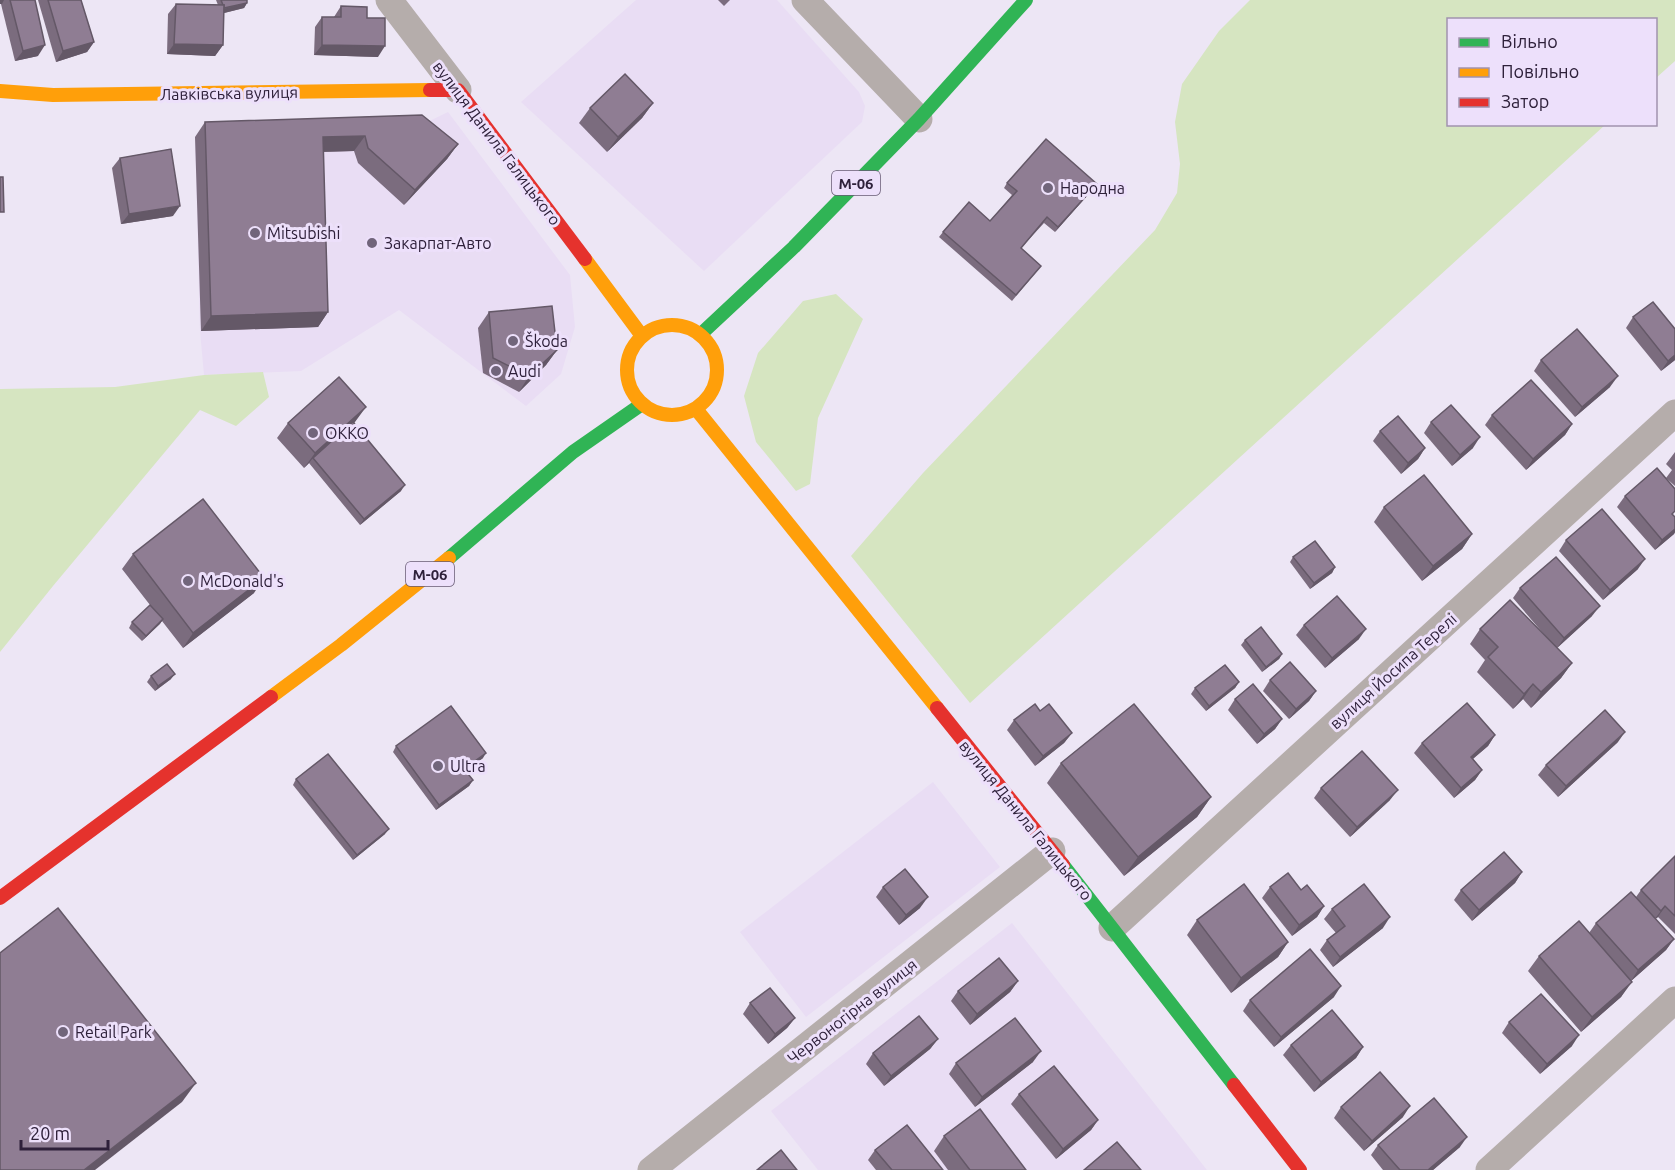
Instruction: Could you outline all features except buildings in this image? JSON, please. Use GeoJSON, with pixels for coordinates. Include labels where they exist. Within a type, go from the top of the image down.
{"type":"FeatureCollection","features":[{"type":"Feature","properties":{"kind":"main road","name":"М-06"},"geometry":{"type":"LineString","coordinates":[[701,334],[794,247],[919,119],[1026,0]]}},
{"type":"Feature","properties":{"kind":"main road","name":"Лавківська вулиця"},"geometry":{"type":"LineString","coordinates":[[0,91],[53,95],[458,90]]}},
{"type":"Feature","properties":{"kind":"main road","name":"вулиця Данила Галицького"},"geometry":{"type":"LineString","coordinates":[[458,90],[642,336]]}},
{"type":"Feature","properties":{"kind":"main road"},"geometry":{"type":"LineString","coordinates":[[682,325],[701,334],[712,347],[718,364],[716,382],[709,397],[696,409],[678,415],[658,413],[642,404],[631,388],[627,370],[631,351],[642,336],[661,326],[682,325]]}},
{"type":"Feature","properties":{"kind":"main road","name":"М-06"},"geometry":{"type":"LineString","coordinates":[[0,898],[341,645],[434,571],[573,452],[642,404]]}},
{"type":"Feature","properties":{"kind":"main road","name":"вулиця Данила Галицького"},"geometry":{"type":"LineString","coordinates":[[696,409],[1052,851],[1300,1170]]}},
{"type":"Feature","properties":{"kind":"street","name":"вулиця Данила Галицького"},"geometry":{"type":"LineString","coordinates":[[389,0],[458,90]]}},
{"type":"Feature","properties":{"kind":"street"},"geometry":{"type":"LineString","coordinates":[[805,0],[919,119]]}},
{"type":"Feature","properties":{"kind":"street","name":"вулиця Йосипа Терелі"},"geometry":{"type":"LineString","coordinates":[[1112,928],[1675,413]]}},
{"type":"Feature","properties":{"kind":"street","name":"Червоногірна вулиця"},"geometry":{"type":"LineString","coordinates":[[651,1170],[1052,851]]}},
{"type":"Feature","properties":{"kind":"street"},"geometry":{"type":"LineString","coordinates":[[1489,1170],[1675,1000]]}},
{"type":"Feature","properties":{"kind":"shaded area"},"geometry":{"type":"Polygon","coordinates":[[[636,0],[777,0],[859,92],[865,106],[862,122],[704,271],[521,102],[636,0]]]}},
{"type":"Feature","properties":{"kind":"shaded area","name":"Закарпат-Авто"},"geometry":{"type":"Polygon","coordinates":[[[448,112],[570,275],[575,327],[561,374],[526,406],[399,310],[301,371],[204,375],[200,331],[195,137],[411,130],[448,112]]]}},
{"type":"Feature","properties":{"kind":"shaded area"},"geometry":{"type":"Polygon","coordinates":[[[933,782],[1000,867],[806,1017],[740,932],[933,782]]]}},
{"type":"Feature","properties":{"kind":"shaded area"},"geometry":{"type":"Polygon","coordinates":[[[1012,923],[1207,1170],[818,1170],[771,1111],[1012,923]]]}},
{"type":"Feature","properties":{"kind":"green space"},"geometry":{"type":"Polygon","coordinates":[[[1250,0],[1675,0],[1675,61],[1657,77],[1657,18],[1447,18],[1447,126],[1604,126],[970,703],[851,556],[923,473],[1155,230],[1177,193],[1180,164],[1175,122],[1182,84],[1219,31],[1250,0]]]}},
{"type":"Feature","properties":{"kind":"green space"},"geometry":{"type":"Polygon","coordinates":[[[836,294],[863,319],[818,418],[810,484],[796,491],[756,442],[744,396],[758,353],[803,301],[836,294]]]}},
{"type":"Feature","properties":{"kind":"green space"},"geometry":{"type":"Polygon","coordinates":[[[263,372],[269,397],[236,426],[200,410],[0,652],[0,389],[115,387],[204,375],[263,372]]]}},
{"type":"Feature","properties":{"kind":"traffic: fast"},"geometry":{"type":"LineString","coordinates":[[701,334],[794,247],[919,119],[1026,0]]}},
{"type":"Feature","properties":{"kind":"traffic: fast"},"geometry":{"type":"LineString","coordinates":[[449,558],[573,452],[642,404]]}},
{"type":"Feature","properties":{"kind":"traffic: fast"},"geometry":{"type":"LineString","coordinates":[[1063,865],[1234,1085]]}},
{"type":"Feature","properties":{"kind":"traffic: slow"},"geometry":{"type":"LineString","coordinates":[[0,91],[53,95],[430,90]]}},
{"type":"Feature","properties":{"kind":"traffic: slow"},"geometry":{"type":"LineString","coordinates":[[585,259],[642,336]]}},
{"type":"Feature","properties":{"kind":"traffic: slow"},"geometry":{"type":"LineString","coordinates":[[672,325],[689,329],[704,338],[713,353],[717,370],[713,387],[704,402],[689,411],[672,415],[655,411],[640,402],[631,387],[627,370],[631,353],[640,338],[655,329],[672,325]]}},
{"type":"Feature","properties":{"kind":"traffic: slow"},"geometry":{"type":"LineString","coordinates":[[696,409],[937,708]]}},
{"type":"Feature","properties":{"kind":"traffic: slow"},"geometry":{"type":"LineString","coordinates":[[271,697],[341,645],[449,558]]}},
{"type":"Feature","properties":{"kind":"traffic: jam"},"geometry":{"type":"LineString","coordinates":[[430,90],[458,90],[585,259]]}},
{"type":"Feature","properties":{"kind":"traffic: jam"},"geometry":{"type":"LineString","coordinates":[[0,898],[271,697]]}},
{"type":"Feature","properties":{"kind":"traffic: jam"},"geometry":{"type":"LineString","coordinates":[[937,708],[1063,865]]}},
{"type":"Feature","properties":{"kind":"traffic: jam"},"geometry":{"type":"LineString","coordinates":[[1234,1085],[1300,1170]]}},
{"type":"Feature","properties":{"kind":"place","name":"Народна"},"geometry":{"type":"Point","coordinates":[1048,188]}},
{"type":"Feature","properties":{"kind":"place","name":"Mitsubishi"},"geometry":{"type":"Point","coordinates":[255,233]}},
{"type":"Feature","properties":{"kind":"place","name":"Закарпат-Авто"},"geometry":{"type":"Point","coordinates":[372,243]}},
{"type":"Feature","properties":{"kind":"place","name":"Škoda"},"geometry":{"type":"Point","coordinates":[513,341]}},
{"type":"Feature","properties":{"kind":"place","name":"Audi"},"geometry":{"type":"Point","coordinates":[496,371]}},
{"type":"Feature","properties":{"kind":"place","name":"ОККО"},"geometry":{"type":"Point","coordinates":[313,433]}},
{"type":"Feature","properties":{"kind":"place","name":"McDonald's"},"geometry":{"type":"Point","coordinates":[188,581]}},
{"type":"Feature","properties":{"kind":"place","name":"Ultra"},"geometry":{"type":"Point","coordinates":[438,766]}},
{"type":"Feature","properties":{"kind":"place","name":"Retail Park"},"geometry":{"type":"Point","coordinates":[63,1032]}}]}
